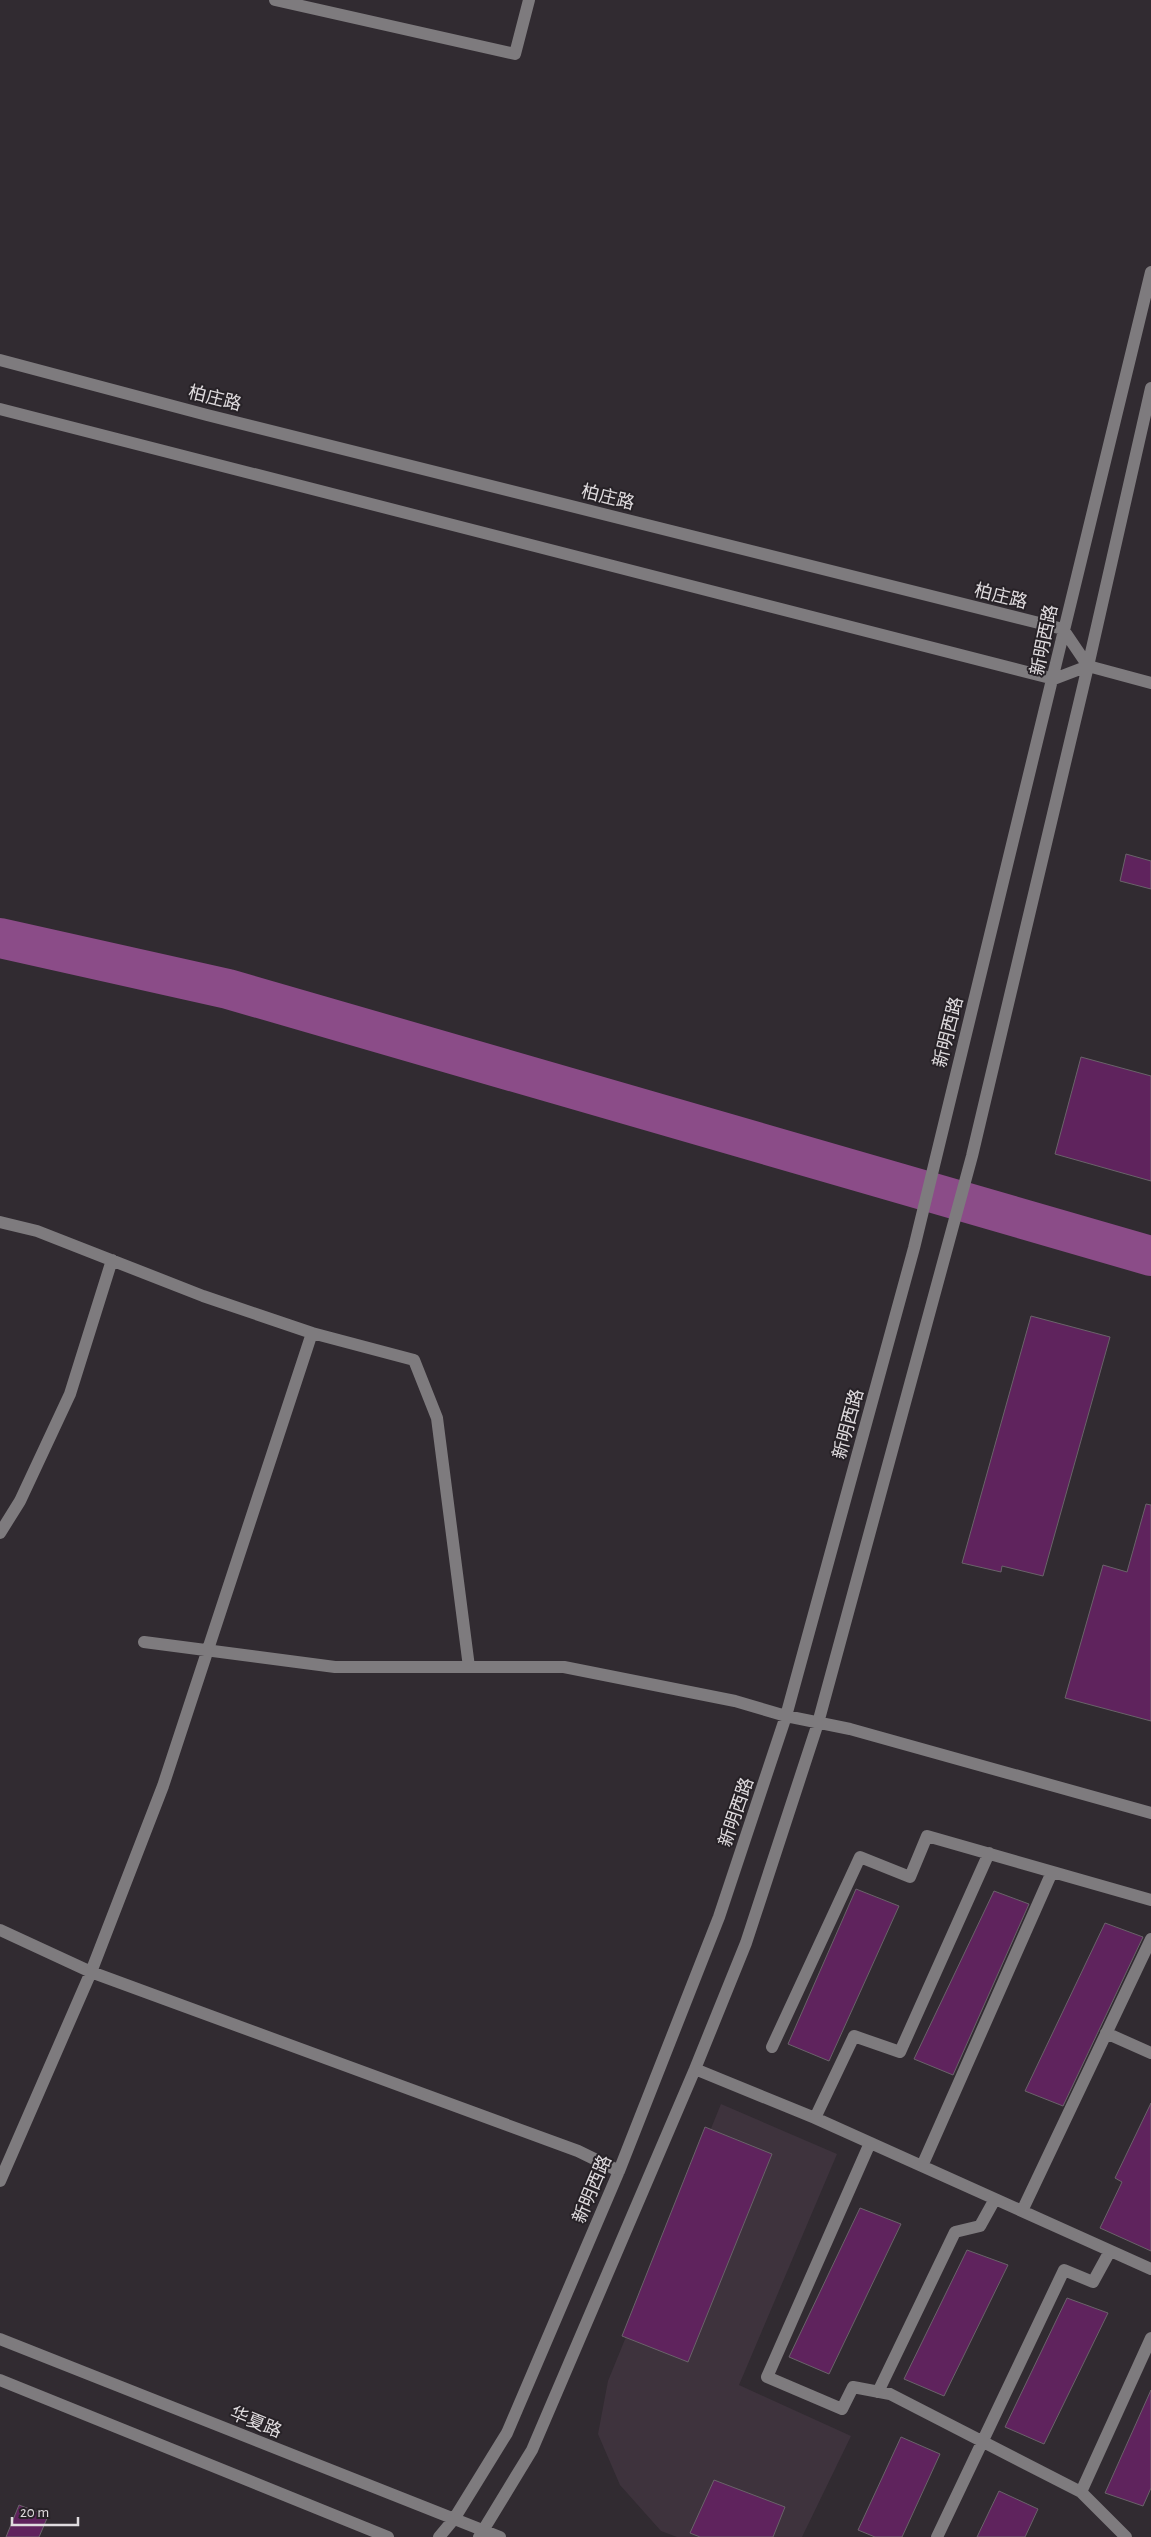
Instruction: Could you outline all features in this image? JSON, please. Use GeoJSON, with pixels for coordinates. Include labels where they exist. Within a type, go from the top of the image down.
{"type":"FeatureCollection","features":[{"type":"Feature","properties":{"kind":"street"},"geometry":{"type":"LineString","coordinates":[[275,0],[515,54],[529,0]]}},
{"type":"Feature","properties":{"kind":"street","name":"新明西路"},"geometry":{"type":"LineString","coordinates":[[439,2537],[454,2519],[507,2432],[619,2171],[719,1917],[786,1716],[914,1248],[1054,680],[1063,629],[1151,272]]}},
{"type":"Feature","properties":{"kind":"street","name":"柏庄路"},"geometry":{"type":"LineString","coordinates":[[0,360],[226,419],[1063,629]]}},
{"type":"Feature","properties":{"kind":"street"},"geometry":{"type":"LineString","coordinates":[[481,2534],[532,2450],[695,2069],[746,1943],[818,1723],[972,1156],[1088,666],[1151,388]]}},
{"type":"Feature","properties":{"kind":"street"},"geometry":{"type":"LineString","coordinates":[[0,409],[1054,680],[1088,666],[1151,683]]}},
{"type":"Feature","properties":{"kind":"street"},"geometry":{"type":"LineString","coordinates":[[1063,629],[1088,666]]}},
{"type":"Feature","properties":{"kind":"street"},"geometry":{"type":"LineString","coordinates":[[0,1222],[37,1231],[204,1296],[312,1333],[414,1360],[437,1418],[469,1667]]}},
{"type":"Feature","properties":{"kind":"street"},"geometry":{"type":"LineString","coordinates":[[0,1533],[20,1501],[70,1394],[112,1260]]}},
{"type":"Feature","properties":{"kind":"street"},"geometry":{"type":"LineString","coordinates":[[0,2181],[91,1972],[163,1786],[312,1333]]}},
{"type":"Feature","properties":{"kind":"street"},"geometry":{"type":"LineString","coordinates":[[144,1642],[335,1667],[564,1667],[735,1701],[786,1716],[850,1729],[1151,1813]]}},
{"type":"Feature","properties":{"kind":"street"},"geometry":{"type":"LineString","coordinates":[[772,2047],[860,1857],[910,1877],[927,1836],[1151,1900]]}},
{"type":"Feature","properties":{"kind":"street"},"geometry":{"type":"LineString","coordinates":[[815,2118],[854,2036],[900,2052],[989,1853]]}},
{"type":"Feature","properties":{"kind":"street"},"geometry":{"type":"LineString","coordinates":[[922,2166],[1052,1872]]}},
{"type":"Feature","properties":{"kind":"street"},"geometry":{"type":"LineString","coordinates":[[0,1930],[91,1972],[568,2147],[619,2171]]}},
{"type":"Feature","properties":{"kind":"street"},"geometry":{"type":"LineString","coordinates":[[1022,2211],[1151,1940]]}},
{"type":"Feature","properties":{"kind":"street"},"geometry":{"type":"LineString","coordinates":[[1106,2033],[1151,2053]]}},
{"type":"Feature","properties":{"kind":"street"},"geometry":{"type":"LineString","coordinates":[[695,2069],[815,2118],[1151,2269]]}},
{"type":"Feature","properties":{"kind":"street"},"geometry":{"type":"LineString","coordinates":[[870,2143],[767,2377],[842,2409],[852,2387],[890,2394],[1081,2492],[1126,2537]]}},
{"type":"Feature","properties":{"kind":"street"},"geometry":{"type":"LineString","coordinates":[[878,2392],[955,2232],[980,2226],[995,2199]]}},
{"type":"Feature","properties":{"kind":"street"},"geometry":{"type":"LineString","coordinates":[[937,2537],[1064,2270],[1094,2282],[1110,2251]]}},
{"type":"Feature","properties":{"kind":"street"},"geometry":{"type":"LineString","coordinates":[[1081,2492],[1151,2338]]}},
{"type":"Feature","properties":{"kind":"street","name":"华夏路"},"geometry":{"type":"LineString","coordinates":[[0,2339],[454,2519],[481,2534],[500,2537]]}},
{"type":"Feature","properties":{"kind":"street"},"geometry":{"type":"LineString","coordinates":[[0,2380],[388,2537]]}},
{"type":"Feature","properties":{"kind":"shaded area"},"geometry":{"type":"Polygon","coordinates":[[[721,2104],[837,2154],[739,2385],[851,2436],[802,2537],[677,2537],[661,2531],[620,2485],[598,2434],[608,2381],[721,2104]]]}},
{"type":"Feature","properties":{"kind":"building"},"geometry":{"type":"Polygon","coordinates":[[[1126,854],[1151,861],[1151,889],[1120,881],[1126,854]]]}},
{"type":"Feature","properties":{"kind":"building"},"geometry":{"type":"Polygon","coordinates":[[[1081,1057],[1151,1076],[1151,1181],[1055,1154],[1081,1057]]]}},
{"type":"Feature","properties":{"kind":"building"},"geometry":{"type":"Polygon","coordinates":[[[1031,1316],[1110,1337],[1043,1576],[1002,1566],[1001,1572],[962,1563],[1031,1316]]]}},
{"type":"Feature","properties":{"kind":"building"},"geometry":{"type":"Polygon","coordinates":[[[1146,1504],[1151,1505],[1151,1721],[1065,1698],[1103,1565],[1127,1572],[1146,1504]]]}},
{"type":"Feature","properties":{"kind":"building"},"geometry":{"type":"Polygon","coordinates":[[[856,1889],[899,1906],[829,2061],[788,2044],[856,1889]]]}},
{"type":"Feature","properties":{"kind":"building"},"geometry":{"type":"Polygon","coordinates":[[[994,1891],[1029,1904],[953,2075],[914,2059],[994,1891]]]}},
{"type":"Feature","properties":{"kind":"building"},"geometry":{"type":"Polygon","coordinates":[[[1105,1923],[1143,1937],[1063,2106],[1025,2091],[1105,1923]]]}},
{"type":"Feature","properties":{"kind":"building"},"geometry":{"type":"Polygon","coordinates":[[[1151,2103],[1151,2251],[1100,2228],[1122,2182],[1115,2178],[1151,2103]]]}},
{"type":"Feature","properties":{"kind":"building"},"geometry":{"type":"Polygon","coordinates":[[[705,2127],[772,2154],[688,2362],[622,2336],[705,2127]]]}},
{"type":"Feature","properties":{"kind":"building"},"geometry":{"type":"Polygon","coordinates":[[[860,2208],[901,2224],[829,2374],[789,2357],[860,2208]]]}},
{"type":"Feature","properties":{"kind":"building"},"geometry":{"type":"Polygon","coordinates":[[[967,2250],[1008,2265],[944,2396],[904,2379],[967,2250]]]}},
{"type":"Feature","properties":{"kind":"building"},"geometry":{"type":"Polygon","coordinates":[[[1067,2298],[1108,2313],[1044,2444],[1005,2427],[1067,2298]]]}},
{"type":"Feature","properties":{"kind":"building"},"geometry":{"type":"Polygon","coordinates":[[[1151,2390],[1151,2488],[1143,2506],[1105,2493],[1151,2390]]]}},
{"type":"Feature","properties":{"kind":"building"},"geometry":{"type":"Polygon","coordinates":[[[901,2437],[940,2454],[902,2537],[875,2537],[858,2530],[901,2437]]]}},
{"type":"Feature","properties":{"kind":"building"},"geometry":{"type":"Polygon","coordinates":[[[714,2480],[785,2507],[773,2537],[700,2537],[690,2533],[714,2480]]]}},
{"type":"Feature","properties":{"kind":"building"},"geometry":{"type":"Polygon","coordinates":[[[999,2491],[1038,2509],[1025,2537],[977,2537],[999,2491]]]}},
{"type":"Feature","properties":{"kind":"building"},"geometry":{"type":"Polygon","coordinates":[[[19,2505],[48,2516],[39,2537],[6,2537],[19,2505]]]}},
{"type":"Feature","properties":{"kind":"waterway"},"geometry":{"type":"LineString","coordinates":[[0,938],[228,989],[1151,1256]]}}]}
